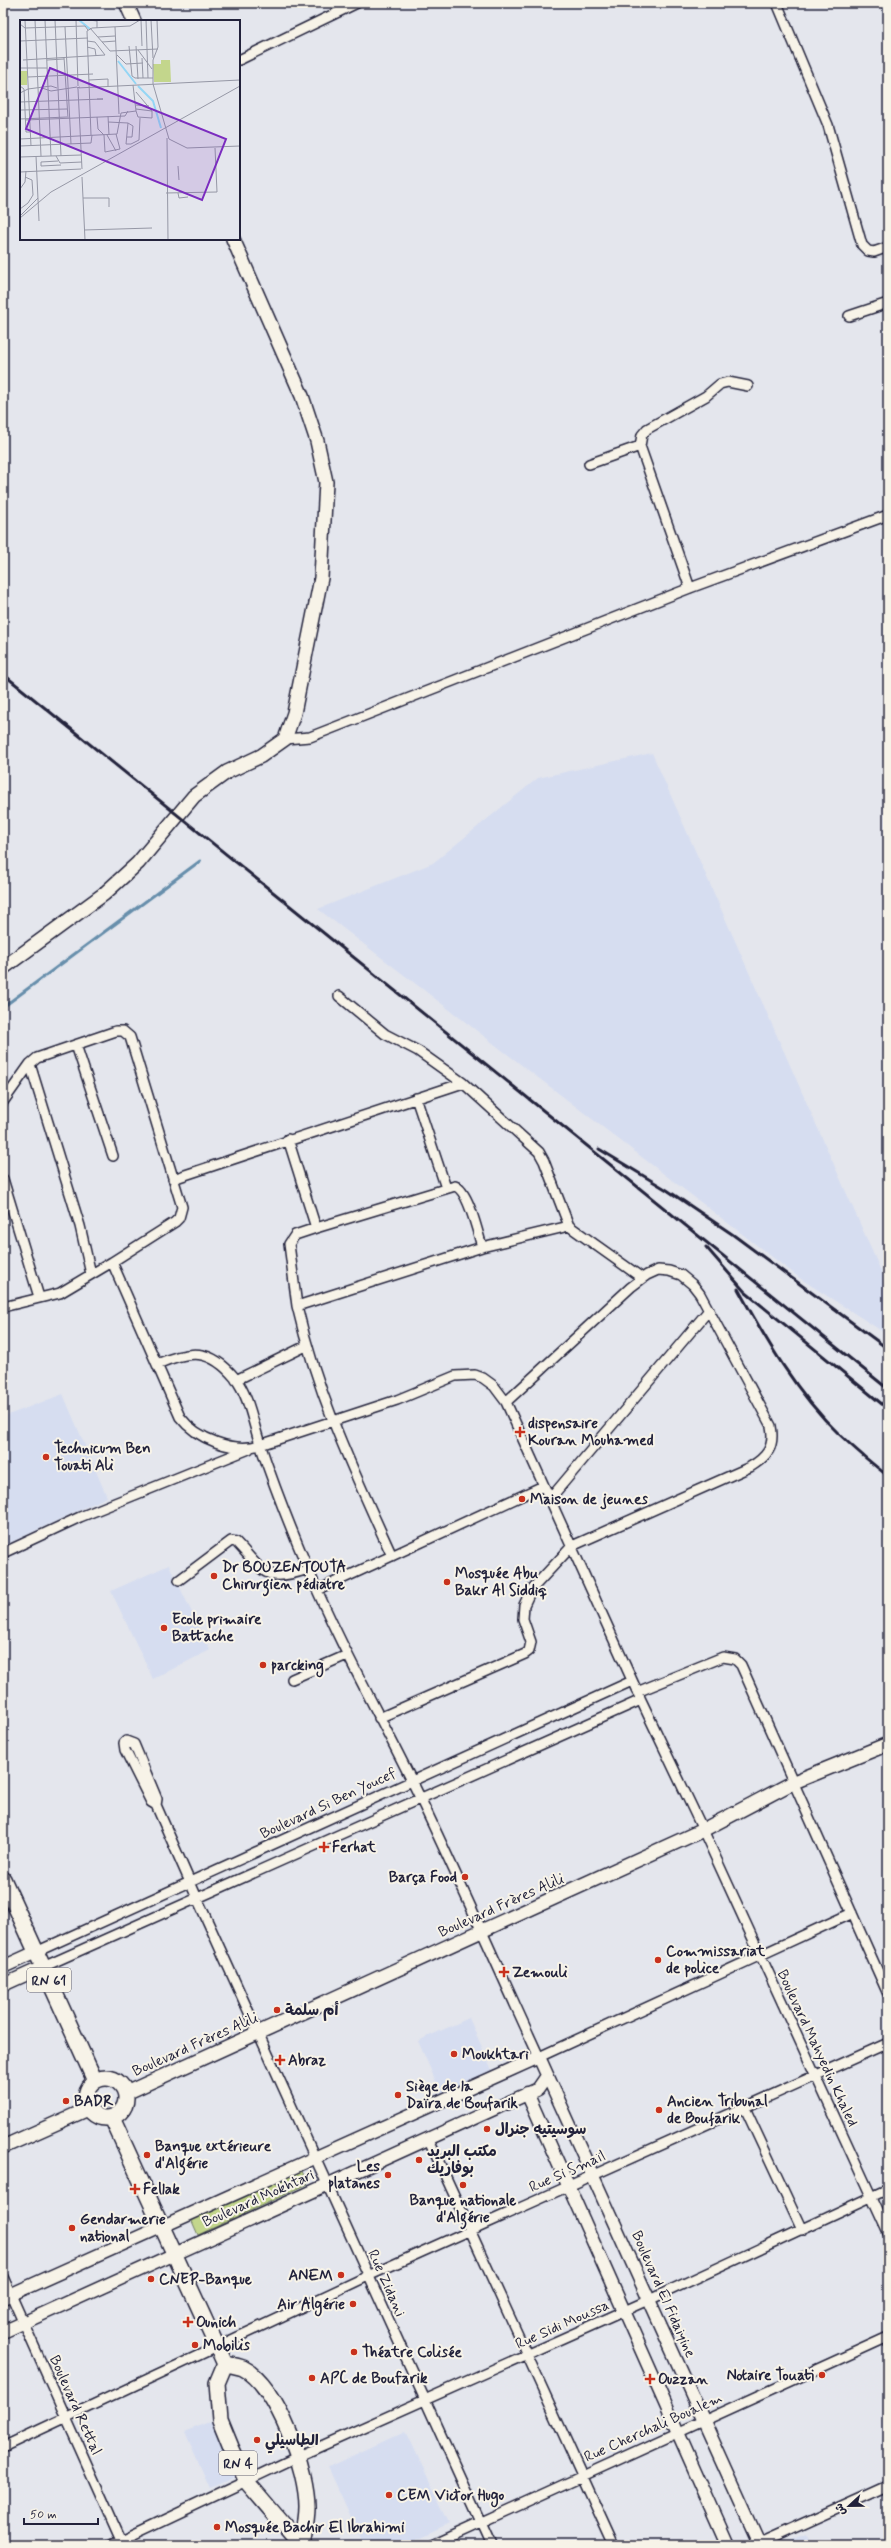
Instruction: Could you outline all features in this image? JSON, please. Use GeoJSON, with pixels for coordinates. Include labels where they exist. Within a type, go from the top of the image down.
{"type":"FeatureCollection","features":[{"type":"Feature","properties":{"kind":"main road"},"geometry":{"type":"LineString","coordinates":[[126,3],[134,20]]}},
{"type":"Feature","properties":{"kind":"main road"},"geometry":{"type":"LineString","coordinates":[[3,968],[110,889],[138,863],[194,796],[227,772],[261,756],[285,739],[294,713],[321,578],[326,482],[317,441],[302,396],[233,240]]}},
{"type":"Feature","properties":{"kind":"main road","name":"Boulevard Frères Alili"},"geometry":{"type":"LineString","coordinates":[[126,2093],[703,1830],[794,1782],[888,1744]]}},
{"type":"Feature","properties":{"kind":"main road","name":"RN 61"},"geometry":{"type":"LineString","coordinates":[[3,1879],[95,2081]]}},
{"type":"Feature","properties":{"kind":"main road"},"geometry":{"type":"LineString","coordinates":[[102,2078],[117,2081],[126,2093],[125,2105],[122,2111],[112,2118],[99,2118],[88,2109],[86,2096],[90,2085],[102,2078]]}},
{"type":"Feature","properties":{"kind":"main road"},"geometry":{"type":"LineString","coordinates":[[3,2147],[88,2109]]}},
{"type":"Feature","properties":{"kind":"main road"},"geometry":{"type":"LineString","coordinates":[[112,2118],[216,2348],[225,2364]]}},
{"type":"Feature","properties":{"kind":"main road","name":"RN 4"},"geometry":{"type":"LineString","coordinates":[[225,2364],[244,2369],[267,2390],[284,2420],[299,2456],[307,2508],[302,2545],[247,2482],[220,2420],[217,2383],[225,2364]]}},
{"type":"Feature","properties":{"kind":"street"},"geometry":{"type":"LineString","coordinates":[[240,60],[358,3]]}},
{"type":"Feature","properties":{"kind":"street"},"geometry":{"type":"LineString","coordinates":[[777,3],[828,125],[862,245],[868,252],[874,252],[888,247]]}},
{"type":"Feature","properties":{"kind":"street"},"geometry":{"type":"LineString","coordinates":[[849,316],[888,303]]}},
{"type":"Feature","properties":{"kind":"street"},"geometry":{"type":"LineString","coordinates":[[690,588],[640,446],[642,436],[647,429],[706,396],[720,384],[728,382],[748,386]]}},
{"type":"Feature","properties":{"kind":"street"},"geometry":{"type":"LineString","coordinates":[[589,464],[640,446]]}},
{"type":"Feature","properties":{"kind":"street"},"geometry":{"type":"LineString","coordinates":[[285,739],[310,737],[690,588],[888,515]]}},
{"type":"Feature","properties":{"kind":"street"},"geometry":{"type":"LineString","coordinates":[[339,996],[385,1034],[418,1051],[463,1083],[539,1152],[569,1226],[642,1278]]}},
{"type":"Feature","properties":{"kind":"street"},"geometry":{"type":"LineString","coordinates":[[3,1102],[30,1064],[38,1058],[116,1031],[123,1031],[130,1037],[182,1207],[179,1218],[69,1289],[3,1307]]}},
{"type":"Feature","properties":{"kind":"street"},"geometry":{"type":"LineString","coordinates":[[76,1045],[113,1156]]}},
{"type":"Feature","properties":{"kind":"street"},"geometry":{"type":"LineString","coordinates":[[30,1064],[80,1226],[91,1274]]}},
{"type":"Feature","properties":{"kind":"street"},"geometry":{"type":"LineString","coordinates":[[173,1179],[288,1139],[463,1083]]}},
{"type":"Feature","properties":{"kind":"street"},"geometry":{"type":"LineString","coordinates":[[416,1098],[446,1188]]}},
{"type":"Feature","properties":{"kind":"street"},"geometry":{"type":"LineString","coordinates":[[288,1139],[316,1228]]}},
{"type":"Feature","properties":{"kind":"street"},"geometry":{"type":"LineString","coordinates":[[3,1179],[39,1297]]}},
{"type":"Feature","properties":{"kind":"street"},"geometry":{"type":"LineString","coordinates":[[392,1556],[331,1420],[306,1346],[298,1306],[289,1244],[295,1235],[316,1228],[446,1188],[459,1188],[465,1195],[482,1247]]}},
{"type":"Feature","properties":{"kind":"street"},"geometry":{"type":"LineString","coordinates":[[298,1306],[482,1247],[569,1226]]}},
{"type":"Feature","properties":{"kind":"street"},"geometry":{"type":"LineString","coordinates":[[112,1262],[173,1403],[187,1426],[208,1439],[250,1448]]}},
{"type":"Feature","properties":{"kind":"street"},"geometry":{"type":"LineString","coordinates":[[380,1718],[529,1651],[531,1642],[524,1619],[524,1605],[531,1590],[572,1546],[750,1467],[759,1462],[770,1449],[772,1441],[771,1426],[700,1294],[681,1275],[669,1271],[658,1270],[642,1278],[506,1402]]}},
{"type":"Feature","properties":{"kind":"street"},"geometry":{"type":"LineString","coordinates":[[549,1500],[709,1310]]}},
{"type":"Feature","properties":{"kind":"street"},"geometry":{"type":"LineString","coordinates":[[236,1380],[306,1346]]}},
{"type":"Feature","properties":{"kind":"street"},"geometry":{"type":"LineString","coordinates":[[157,1364],[180,1354],[195,1353],[226,1368],[236,1380],[247,1401],[260,1446],[308,1569],[347,1655],[412,1781],[539,2057],[760,1954],[852,1913]]}},
{"type":"Feature","properties":{"kind":"street","name":"Boulevard Mahyedin Khaled"},"geometry":{"type":"LineString","coordinates":[[250,1448],[260,1446],[331,1420],[397,1400],[455,1376],[475,1375],[483,1378],[500,1394],[506,1402],[632,1681],[703,1830],[888,2234]]}},
{"type":"Feature","properties":{"kind":"street"},"geometry":{"type":"LineString","coordinates":[[3,1553],[80,1517],[250,1448]]}},
{"type":"Feature","properties":{"kind":"street"},"geometry":{"type":"LineString","coordinates":[[318,1590],[543,1486]]}},
{"type":"Feature","properties":{"kind":"street"},"geometry":{"type":"LineString","coordinates":[[179,1580],[231,1541],[236,1542],[265,1574],[280,1577],[308,1569]]}},
{"type":"Feature","properties":{"kind":"street"},"geometry":{"type":"LineString","coordinates":[[292,1679],[347,1655]]}},
{"type":"Feature","properties":{"kind":"street"},"geometry":{"type":"LineString","coordinates":[[3,1985],[420,1798],[719,1658],[727,1656],[735,1659],[741,1665],[888,1994]]}},
{"type":"Feature","properties":{"kind":"street","name":"Boulevard Si Ben Youcef"},"geometry":{"type":"LineString","coordinates":[[36,1952],[632,1681]]}},
{"type":"Feature","properties":{"kind":"street"},"geometry":{"type":"LineString","coordinates":[[126,1741],[134,1744],[157,1799],[156,1805],[151,1802],[125,1750],[124,1743],[126,1741]]}},
{"type":"Feature","properties":{"kind":"street","name":"Rue Zidani"},"geometry":{"type":"LineString","coordinates":[[156,1805],[196,1898],[491,2545]]}},
{"type":"Feature","properties":{"kind":"street"},"geometry":{"type":"LineString","coordinates":[[3,1967],[36,1952]]}},
{"type":"Feature","properties":{"kind":"street","name":"Rue Si Smaïl"},"geometry":{"type":"LineString","coordinates":[[3,2447],[368,2276],[888,2043]]}},
{"type":"Feature","properties":{"kind":"street","name":"Boulevard El Fidaiyine"},"geometry":{"type":"LineString","coordinates":[[539,2057],[758,2544]]}},
{"type":"Feature","properties":{"kind":"street","name":"Boulevard Mokhtari"},"geometry":{"type":"LineString","coordinates":[[7,2297],[539,2057]]}},
{"type":"Feature","properties":{"kind":"street","name":"Boulevard Mokhtari"},"geometry":{"type":"LineString","coordinates":[[3,2332],[173,2253],[538,2088],[547,2076]]}},
{"type":"Feature","properties":{"kind":"street"},"geometry":{"type":"LineString","coordinates":[[527,2093],[728,2545]]}},
{"type":"Feature","properties":{"kind":"street"},"geometry":{"type":"LineString","coordinates":[[745,2108],[802,2230]]}},
{"type":"Feature","properties":{"kind":"street"},"geometry":{"type":"LineString","coordinates":[[428,2138],[469,2231],[528,2355],[614,2545]]}},
{"type":"Feature","properties":{"kind":"street","name":"Rue Sidi Moussa"},"geometry":{"type":"LineString","coordinates":[[111,2545],[122,2543],[299,2456],[528,2355],[802,2230],[888,2189]]}},
{"type":"Feature","properties":{"kind":"street","name":"Boulevard Rettal"},"geometry":{"type":"LineString","coordinates":[[3,2277],[7,2297],[24,2323],[122,2543]]}},
{"type":"Feature","properties":{"kind":"street","name":"Rue Cherchali Boualem"},"geometry":{"type":"LineString","coordinates":[[431,2545],[582,2474],[888,2337]]}},
{"type":"Feature","properties":{"kind":"street"},"geometry":{"type":"LineString","coordinates":[[758,2544],[888,2485]]}},
{"type":"Feature","properties":{"kind":"shaded area"},"geometry":{"type":"Polygon","coordinates":[[[652,753],[888,1287],[888,1335],[801,1279],[318,909],[433,863],[538,778],[652,753]]]}},
{"type":"Feature","properties":{"kind":"shaded area","name":"Technicum Ben Touati Ali"},"geometry":{"type":"Polygon","coordinates":[[[63,1394],[107,1497],[3,1546],[3,1417],[63,1394]]]}},
{"type":"Feature","properties":{"kind":"shaded area","name":"Ecole primaire Battache"},"geometry":{"type":"Polygon","coordinates":[[[169,1565],[210,1650],[153,1679],[111,1591],[169,1565]]]}},
{"type":"Feature","properties":{"kind":"shaded area","name":"Moukhtari"},"geometry":{"type":"Polygon","coordinates":[[[469,2018],[492,2070],[441,2093],[418,2041],[469,2018]]]}},
{"type":"Feature","properties":{"kind":"shaded area"},"geometry":{"type":"Polygon","coordinates":[[[211,2421],[235,2477],[210,2488],[185,2432],[211,2421]]]}},
{"type":"Feature","properties":{"kind":"shaded area","name":"CEM Victor Hugo"},"geometry":{"type":"Polygon","coordinates":[[[406,2431],[449,2523],[402,2545],[364,2545],[328,2467],[406,2431]]]}},
{"type":"Feature","properties":{"kind":"shaded area"},"geometry":{"type":"Polygon","coordinates":[[[807,2533],[812,2545],[780,2545],[807,2533]]]}},
{"type":"Feature","properties":{"kind":"green space"},"geometry":{"type":"Polygon","coordinates":[[[301,2169],[308,2184],[198,2235],[191,2219],[301,2169]]]}},
{"type":"Feature","properties":{"kind":"waterway"},"geometry":{"type":"LineString","coordinates":[[3,1007],[200,861]]}},
{"type":"Feature","properties":{"kind":"railway"},"geometry":{"type":"LineString","coordinates":[[3,674],[888,1389]]}},
{"type":"Feature","properties":{"kind":"railway"},"geometry":{"type":"LineString","coordinates":[[599,1149],[667,1190],[732,1234],[888,1349]]}},
{"type":"Feature","properties":{"kind":"railway"},"geometry":{"type":"LineString","coordinates":[[706,1247],[745,1292],[888,1409]]}},
{"type":"Feature","properties":{"kind":"railway"},"geometry":{"type":"LineString","coordinates":[[738,1289],[771,1347],[809,1402],[839,1434],[888,1476]]}},
{"type":"Feature","properties":{"kind":"place","name":"dispensaire Kouran Mouhamed"},"geometry":{"type":"Point","coordinates":[520,1432]}},
{"type":"Feature","properties":{"kind":"place","name":"Technicum Ben Touati Ali"},"geometry":{"type":"Point","coordinates":[46,1457]}},
{"type":"Feature","properties":{"kind":"place","name":"Maison de jeunes"},"geometry":{"type":"Point","coordinates":[522,1499]}},
{"type":"Feature","properties":{"kind":"place","name":"Dr BOUZENTOUTA Chirurgien pédiatre"},"geometry":{"type":"Point","coordinates":[214,1576]}},
{"type":"Feature","properties":{"kind":"place","name":"Mosquée Abu Bakr Al Siddiq"},"geometry":{"type":"Point","coordinates":[447,1582]}},
{"type":"Feature","properties":{"kind":"place","name":"Ecole primaire Battache"},"geometry":{"type":"Point","coordinates":[164,1628]}},
{"type":"Feature","properties":{"kind":"place","name":"parcking"},"geometry":{"type":"Point","coordinates":[263,1665]}},
{"type":"Feature","properties":{"kind":"place","name":"Ferhat"},"geometry":{"type":"Point","coordinates":[324,1847]}},
{"type":"Feature","properties":{"kind":"place","name":"Barça Food"},"geometry":{"type":"Point","coordinates":[465,1877]}},
{"type":"Feature","properties":{"kind":"place","name":"Commissariat de police"},"geometry":{"type":"Point","coordinates":[658,1960]}},
{"type":"Feature","properties":{"kind":"place","name":"Zemouli"},"geometry":{"type":"Point","coordinates":[504,1972]}},
{"type":"Feature","properties":{"kind":"place","name":"أم سلمة"},"geometry":{"type":"Point","coordinates":[277,2010]}},
{"type":"Feature","properties":{"kind":"place","name":"Moukhtari"},"geometry":{"type":"Point","coordinates":[454,2054]}},
{"type":"Feature","properties":{"kind":"place","name":"Abraz"},"geometry":{"type":"Point","coordinates":[280,2060]}},
{"type":"Feature","properties":{"kind":"place","name":"Siège de la Daïra de Boufarik"},"geometry":{"type":"Point","coordinates":[398,2095]}},
{"type":"Feature","properties":{"kind":"place","name":"BADR"},"geometry":{"type":"Point","coordinates":[66,2101]}},
{"type":"Feature","properties":{"kind":"place","name":"Ancien Tribunal de Boufarik"},"geometry":{"type":"Point","coordinates":[659,2110]}},
{"type":"Feature","properties":{"kind":"place","name":"سوسيتيه جنرال"},"geometry":{"type":"Point","coordinates":[487,2129]}},
{"type":"Feature","properties":{"kind":"place","name":"Banque extérieure d'Algérie"},"geometry":{"type":"Point","coordinates":[147,2155]}},
{"type":"Feature","properties":{"kind":"place","name":"مكتب البريد بوفاريك"},"geometry":{"type":"Point","coordinates":[419,2160]}},
{"type":"Feature","properties":{"kind":"place","name":"Les platanes"},"geometry":{"type":"Point","coordinates":[388,2175]}},
{"type":"Feature","properties":{"kind":"place","name":"Banque nationale d'Algérie"},"geometry":{"type":"Point","coordinates":[463,2185]}},
{"type":"Feature","properties":{"kind":"place","name":"Fellak"},"geometry":{"type":"Point","coordinates":[135,2189]}},
{"type":"Feature","properties":{"kind":"place","name":"Gendarmerie national"},"geometry":{"type":"Point","coordinates":[72,2228]}},
{"type":"Feature","properties":{"kind":"place","name":"ANEM"},"geometry":{"type":"Point","coordinates":[341,2275]}},
{"type":"Feature","properties":{"kind":"place","name":"CNEP-Banque"},"geometry":{"type":"Point","coordinates":[151,2279]}},
{"type":"Feature","properties":{"kind":"place","name":"Air Algérie"},"geometry":{"type":"Point","coordinates":[353,2304]}},
{"type":"Feature","properties":{"kind":"place","name":"Ounich"},"geometry":{"type":"Point","coordinates":[188,2322]}},
{"type":"Feature","properties":{"kind":"place","name":"Mobilis"},"geometry":{"type":"Point","coordinates":[195,2345]}},
{"type":"Feature","properties":{"kind":"place","name":"Théatre Colisée"},"geometry":{"type":"Point","coordinates":[354,2352]}},
{"type":"Feature","properties":{"kind":"place","name":"Notaire Touati"},"geometry":{"type":"Point","coordinates":[822,2375]}},
{"type":"Feature","properties":{"kind":"place","name":"APC de Boufarik"},"geometry":{"type":"Point","coordinates":[312,2378]}},
{"type":"Feature","properties":{"kind":"place","name":"Ouzzan"},"geometry":{"type":"Point","coordinates":[650,2379]}},
{"type":"Feature","properties":{"kind":"place","name":"الطاسيلي"},"geometry":{"type":"Point","coordinates":[257,2440]}},
{"type":"Feature","properties":{"kind":"place","name":"CEM Victor Hugo"},"geometry":{"type":"Point","coordinates":[389,2495]}},
{"type":"Feature","properties":{"kind":"place","name":"Mosquée Bachir El Ibrahimi"},"geometry":{"type":"Point","coordinates":[217,2527]}}]}
